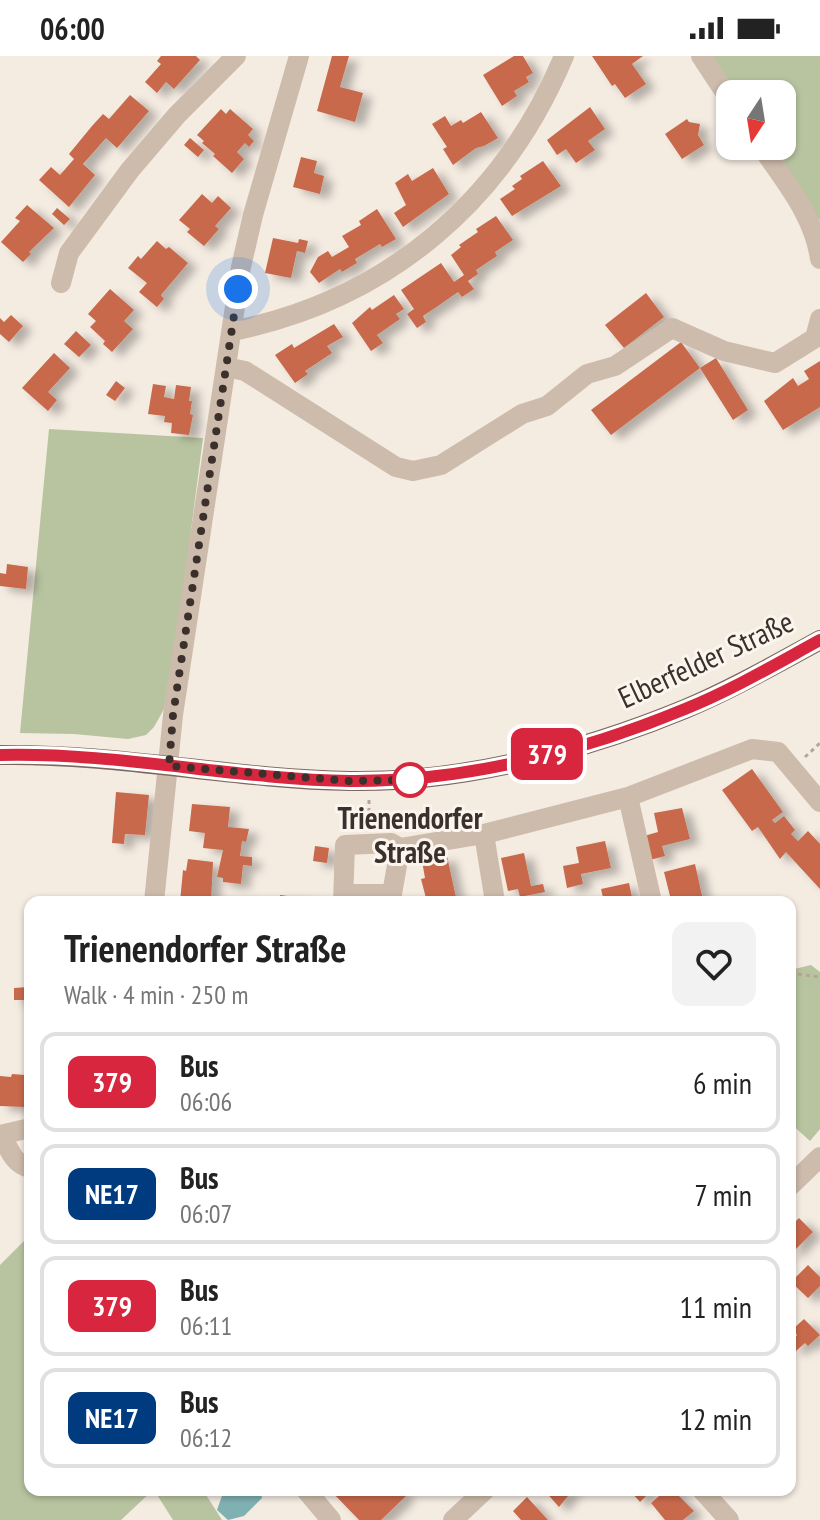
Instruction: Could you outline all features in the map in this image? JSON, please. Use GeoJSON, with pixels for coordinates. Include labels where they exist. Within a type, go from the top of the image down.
{"type":"FeatureCollection","features":[{"type":"Feature","properties":{"kind":"main road","name":"Elberfelder Straße"},"geometry":{"type":"LineString","coordinates":[[0,755],[369,780],[439,776],[585,744],[688,708],[820,640]]}},
{"type":"Feature","properties":{"kind":"street"},"geometry":{"type":"LineString","coordinates":[[61,283],[69,253],[122,181],[177,115],[236,56]]}},
{"type":"Feature","properties":{"kind":"street"},"geometry":{"type":"LineString","coordinates":[[155,896],[173,715],[241,267],[299,56]]}},
{"type":"Feature","properties":{"kind":"street"},"geometry":{"type":"LineString","coordinates":[[232,331],[288,319],[336,299],[391,268],[438,232],[474,199],[510,155],[548,95],[564,56]]}},
{"type":"Feature","properties":{"kind":"street"},"geometry":{"type":"LineString","coordinates":[[701,56],[717,80]]}},
{"type":"Feature","properties":{"kind":"street"},"geometry":{"type":"LineString","coordinates":[[770,160],[809,218],[818,241],[820,259]]}},
{"type":"Feature","properties":{"kind":"street"},"geometry":{"type":"LineString","coordinates":[[226,367],[245,371],[396,467],[413,471],[441,465],[522,414],[547,406],[587,374],[615,366],[672,328],[724,351],[775,363],[815,338],[820,319]]}},
{"type":"Feature","properties":{"kind":"street"},"geometry":{"type":"LineString","coordinates":[[343,896],[345,845],[391,843],[400,848],[484,834],[628,797],[752,749],[778,752],[820,802]]}},
{"type":"Feature","properties":{"kind":"street"},"geometry":{"type":"LineString","coordinates":[[628,797],[651,896]]}},
{"type":"Feature","properties":{"kind":"street"},"geometry":{"type":"LineString","coordinates":[[484,834],[494,896]]}},
{"type":"Feature","properties":{"kind":"street"},"geometry":{"type":"LineString","coordinates":[[368,896],[392,894],[400,848]]}},
{"type":"Feature","properties":{"kind":"street"},"geometry":{"type":"LineString","coordinates":[[24,1129],[1,1135],[13,1158],[24,1167]]}},
{"type":"Feature","properties":{"kind":"street"},"geometry":{"type":"LineString","coordinates":[[796,1180],[820,1157]]}},
{"type":"Feature","properties":{"kind":"street"},"geometry":{"type":"LineString","coordinates":[[311,1496],[331,1520]]}},
{"type":"Feature","properties":{"kind":"street"},"geometry":{"type":"LineString","coordinates":[[453,1520],[479,1496]]}},
{"type":"Feature","properties":{"kind":"street"},"geometry":{"type":"LineString","coordinates":[[707,1496],[729,1520]]}},
{"type":"Feature","properties":{"kind":"path"},"geometry":{"type":"LineString","coordinates":[[369,780],[370,844]]}},
{"type":"Feature","properties":{"kind":"path"},"geometry":{"type":"LineString","coordinates":[[796,974],[820,977]]}},
{"type":"Feature","properties":{"kind":"green space"},"geometry":{"type":"Polygon","coordinates":[[[709,56],[820,56],[820,221],[779,160],[796,160],[796,80],[725,80],[709,56]]]}},
{"type":"Feature","properties":{"kind":"green space"},"geometry":{"type":"Polygon","coordinates":[[[49,429],[203,438],[164,709],[146,735],[128,739],[20,733],[49,429]]]}},
{"type":"Feature","properties":{"kind":"green space"},"geometry":{"type":"Polygon","coordinates":[[[811,965],[820,972],[820,1129],[810,1141],[796,1128],[796,969],[811,965]]]}},
{"type":"Feature","properties":{"kind":"green space"},"geometry":{"type":"Polygon","coordinates":[[[24,1241],[24,1496],[147,1496],[121,1520],[0,1520],[0,1265],[24,1241]]]}},
{"type":"Feature","properties":{"kind":"green space"},"geometry":{"type":"Polygon","coordinates":[[[158,1496],[207,1496],[222,1520],[173,1520],[158,1496]]]}},
{"type":"Feature","properties":{"kind":"water"},"geometry":{"type":"Polygon","coordinates":[[[222,1496],[262,1496],[244,1516],[228,1520],[217,1510],[222,1496]]]}},
{"type":"Feature","properties":{"kind":"building"},"geometry":{"type":"Polygon","coordinates":[[[161,56],[196,56],[200,60],[174,89],[166,82],[157,93],[145,82],[161,64],[157,61],[161,56]]]}},
{"type":"Feature","properties":{"kind":"building"},"geometry":{"type":"Polygon","coordinates":[[[332,56],[349,56],[340,87],[363,93],[355,122],[317,111],[332,56]]]}},
{"type":"Feature","properties":{"kind":"building"},"geometry":{"type":"Polygon","coordinates":[[[514,56],[523,56],[533,73],[526,77],[529,82],[514,91],[517,96],[502,106],[483,75],[514,56]]]}},
{"type":"Feature","properties":{"kind":"building"},"geometry":{"type":"Polygon","coordinates":[[[592,56],[643,56],[632,64],[646,84],[625,98],[615,84],[612,86],[592,56]]]}},
{"type":"Feature","properties":{"kind":"building"},"geometry":{"type":"Polygon","coordinates":[[[130,95],[149,111],[117,148],[106,138],[83,164],[95,175],[69,207],[39,180],[51,167],[60,175],[74,159],[69,154],[92,126],[103,114],[109,119],[130,95]]]}},
{"type":"Feature","properties":{"kind":"building"},"geometry":{"type":"Polygon","coordinates":[[[590,107],[605,129],[588,141],[595,150],[576,163],[566,149],[557,155],[547,140],[590,107]]]}},
{"type":"Feature","properties":{"kind":"building"},"geometry":{"type":"Polygon","coordinates":[[[221,109],[226,114],[230,109],[253,129],[248,135],[254,141],[249,147],[245,143],[237,152],[244,159],[232,173],[213,156],[215,154],[197,135],[221,109]]]}},
{"type":"Feature","properties":{"kind":"building"},"geometry":{"type":"Polygon","coordinates":[[[481,112],[498,138],[476,148],[453,165],[443,149],[447,147],[432,124],[445,116],[451,126],[481,112]]]}},
{"type":"Feature","properties":{"kind":"building"},"geometry":{"type":"Polygon","coordinates":[[[687,119],[700,124],[698,135],[704,145],[682,159],[665,134],[687,119]]]}},
{"type":"Feature","properties":{"kind":"building"},"geometry":{"type":"Polygon","coordinates":[[[190,138],[204,150],[198,157],[184,145],[190,138]]]}},
{"type":"Feature","properties":{"kind":"building"},"geometry":{"type":"Polygon","coordinates":[[[301,157],[317,161],[314,173],[324,176],[320,194],[293,187],[301,157]]]}},
{"type":"Feature","properties":{"kind":"building"},"geometry":{"type":"Polygon","coordinates":[[[543,161],[561,186],[512,216],[500,199],[515,189],[512,186],[522,179],[520,176],[543,161]]]}},
{"type":"Feature","properties":{"kind":"building"},"geometry":{"type":"Polygon","coordinates":[[[433,168],[449,194],[403,227],[394,213],[406,205],[395,183],[408,174],[412,181],[433,168]]]}},
{"type":"Feature","properties":{"kind":"building"},"geometry":{"type":"Polygon","coordinates":[[[202,194],[212,203],[218,196],[231,208],[215,226],[219,229],[204,246],[187,232],[190,229],[179,220],[202,194]]]}},
{"type":"Feature","properties":{"kind":"building"},"geometry":{"type":"Polygon","coordinates":[[[27,205],[54,228],[23,262],[1,242],[20,221],[15,218],[27,205]]]}},
{"type":"Feature","properties":{"kind":"building"},"geometry":{"type":"Polygon","coordinates":[[[57,208],[70,219],[64,225],[52,214],[57,208]]]}},
{"type":"Feature","properties":{"kind":"building"},"geometry":{"type":"Polygon","coordinates":[[[377,209],[396,239],[382,247],[380,244],[355,259],[357,263],[342,272],[340,269],[319,283],[310,272],[318,257],[328,251],[332,257],[349,247],[342,236],[361,225],[359,221],[377,209]]]}},
{"type":"Feature","properties":{"kind":"building"},"geometry":{"type":"Polygon","coordinates":[[[496,216],[513,240],[476,270],[478,274],[468,281],[474,289],[462,297],[458,292],[423,316],[426,322],[417,328],[407,314],[414,309],[401,290],[441,263],[454,282],[464,275],[451,255],[461,247],[459,245],[478,232],[476,229],[496,216]]]}},
{"type":"Feature","properties":{"kind":"building"},"geometry":{"type":"Polygon","coordinates":[[[273,238],[298,243],[299,239],[308,241],[305,253],[297,251],[291,278],[265,273],[273,238]]]}},
{"type":"Feature","properties":{"kind":"building"},"geometry":{"type":"Polygon","coordinates":[[[157,241],[188,263],[161,295],[164,299],[157,307],[139,292],[147,283],[128,268],[157,241]]]}},
{"type":"Feature","properties":{"kind":"building"},"geometry":{"type":"Polygon","coordinates":[[[110,289],[134,310],[124,321],[133,329],[112,352],[90,327],[96,321],[88,314],[110,289]]]}},
{"type":"Feature","properties":{"kind":"building"},"geometry":{"type":"Polygon","coordinates":[[[646,293],[664,317],[624,348],[605,325],[646,293]]]}},
{"type":"Feature","properties":{"kind":"building"},"geometry":{"type":"Polygon","coordinates":[[[394,295],[404,309],[396,314],[400,319],[377,335],[383,343],[371,351],[352,323],[370,307],[372,310],[394,295]]]}},
{"type":"Feature","properties":{"kind":"building"},"geometry":{"type":"Polygon","coordinates":[[[11,315],[23,326],[9,342],[0,334],[0,318],[4,322],[11,315]]]}},
{"type":"Feature","properties":{"kind":"building"},"geometry":{"type":"Polygon","coordinates":[[[334,324],[343,337],[327,346],[332,353],[305,371],[308,374],[295,383],[275,355],[292,344],[294,348],[334,324]]]}},
{"type":"Feature","properties":{"kind":"building"},"geometry":{"type":"Polygon","coordinates":[[[76,331],[91,345],[79,357],[64,344],[76,331]]]}},
{"type":"Feature","properties":{"kind":"building"},"geometry":{"type":"Polygon","coordinates":[[[681,342],[700,368],[611,435],[591,410],[681,342]]]}},
{"type":"Feature","properties":{"kind":"building"},"geometry":{"type":"Polygon","coordinates":[[[54,353],[70,368],[48,392],[57,400],[48,411],[22,388],[54,353]]]}},
{"type":"Feature","properties":{"kind":"building"},"geometry":{"type":"Polygon","coordinates":[[[716,358],[748,410],[733,420],[700,368],[716,358]]]}},
{"type":"Feature","properties":{"kind":"building"},"geometry":{"type":"Polygon","coordinates":[[[820,361],[820,407],[783,430],[764,401],[793,378],[798,386],[809,379],[804,371],[820,361]]]}},
{"type":"Feature","properties":{"kind":"building"},"geometry":{"type":"Polygon","coordinates":[[[116,381],[125,388],[115,401],[106,395],[116,381]]]}},
{"type":"Feature","properties":{"kind":"building"},"geometry":{"type":"Polygon","coordinates":[[[153,384],[166,386],[164,397],[174,399],[176,385],[191,387],[189,401],[192,401],[190,414],[193,415],[189,435],[171,433],[172,423],[164,422],[165,416],[148,414],[153,384]]]}},
{"type":"Feature","properties":{"kind":"building"},"geometry":{"type":"Polygon","coordinates":[[[7,564],[28,567],[26,589],[0,586],[0,573],[6,574],[7,564]]]}},
{"type":"Feature","properties":{"kind":"building"},"geometry":{"type":"Polygon","coordinates":[[[752,769],[783,812],[772,820],[775,823],[784,816],[795,830],[791,834],[798,841],[808,831],[820,844],[820,889],[786,852],[780,859],[758,827],[752,831],[722,790],[752,769]]]}},
{"type":"Feature","properties":{"kind":"building"},"geometry":{"type":"Polygon","coordinates":[[[116,792],[149,795],[145,835],[125,834],[124,844],[112,843],[116,792]]]}},
{"type":"Feature","properties":{"kind":"building"},"geometry":{"type":"Polygon","coordinates":[[[192,804],[230,807],[228,827],[249,829],[246,842],[242,841],[240,856],[252,857],[252,866],[243,865],[241,884],[223,882],[223,878],[217,877],[223,850],[203,848],[205,833],[189,831],[192,804]]]}},
{"type":"Feature","properties":{"kind":"building"},"geometry":{"type":"Polygon","coordinates":[[[682,808],[690,839],[662,846],[665,856],[650,860],[644,836],[658,832],[654,813],[682,808]]]}},
{"type":"Feature","properties":{"kind":"building"},"geometry":{"type":"Polygon","coordinates":[[[605,841],[611,868],[581,874],[583,884],[567,888],[563,866],[579,863],[576,847],[605,841]]]}},
{"type":"Feature","properties":{"kind":"building"},"geometry":{"type":"Polygon","coordinates":[[[315,846],[329,848],[327,863],[313,861],[315,846]]]}},
{"type":"Feature","properties":{"kind":"building"},"geometry":{"type":"Polygon","coordinates":[[[524,853],[531,886],[543,884],[545,892],[520,896],[518,889],[508,891],[501,858],[524,853]]]}},
{"type":"Feature","properties":{"kind":"building"},"geometry":{"type":"Polygon","coordinates":[[[447,856],[456,896],[425,896],[421,879],[425,878],[422,861],[447,856]]]}},
{"type":"Feature","properties":{"kind":"building"},"geometry":{"type":"Polygon","coordinates":[[[188,859],[213,862],[211,896],[181,896],[183,870],[186,871],[188,859]]]}},
{"type":"Feature","properties":{"kind":"building"},"geometry":{"type":"Polygon","coordinates":[[[695,864],[702,896],[670,896],[664,872],[695,864]]]}},
{"type":"Feature","properties":{"kind":"building"},"geometry":{"type":"Polygon","coordinates":[[[629,883],[632,896],[603,896],[601,889],[629,883]]]}},
{"type":"Feature","properties":{"kind":"building"},"geometry":{"type":"Polygon","coordinates":[[[24,987],[24,1000],[14,1000],[14,988],[24,987]]]}},
{"type":"Feature","properties":{"kind":"building"},"geometry":{"type":"Polygon","coordinates":[[[12,1074],[24,1075],[24,1107],[0,1106],[0,1076],[11,1077],[12,1074]]]}},
{"type":"Feature","properties":{"kind":"building"},"geometry":{"type":"Polygon","coordinates":[[[799,1218],[813,1232],[796,1249],[796,1221],[799,1218]]]}},
{"type":"Feature","properties":{"kind":"building"},"geometry":{"type":"Polygon","coordinates":[[[808,1265],[820,1277],[820,1286],[808,1298],[796,1287],[796,1277],[808,1265]]]}},
{"type":"Feature","properties":{"kind":"building"},"geometry":{"type":"Polygon","coordinates":[[[804,1319],[820,1335],[808,1346],[805,1343],[796,1351],[796,1326],[804,1319]]]}},
{"type":"Feature","properties":{"kind":"building"},"geometry":{"type":"Polygon","coordinates":[[[336,1496],[406,1496],[381,1520],[359,1520],[336,1496]]]}},
{"type":"Feature","properties":{"kind":"building"},"geometry":{"type":"Polygon","coordinates":[[[549,1496],[568,1496],[559,1507],[549,1496]]]}},
{"type":"Feature","properties":{"kind":"building"},"geometry":{"type":"Polygon","coordinates":[[[659,1496],[679,1496],[694,1511],[683,1520],[665,1520],[651,1503],[659,1496]]]}},
{"type":"Feature","properties":{"kind":"building"},"geometry":{"type":"Polygon","coordinates":[[[527,1497],[548,1520],[521,1520],[513,1511],[527,1497]]]}},
{"type":"Feature","properties":{"kind":"bus line","name":"379"},"geometry":{"type":"LineString","coordinates":[[0,755],[74,758],[349,781],[439,776],[585,744],[644,725],[746,680],[820,640]]}},
{"type":"Feature","properties":{"kind":"place","name":"Trienendorfer Straße"},"geometry":{"type":"Point","coordinates":[410,780]}},
{"type":"Feature","properties":{"kind":"route"},"geometry":{"type":"LineString","coordinates":[[238,289],[173,715],[169,766],[349,781],[410,780]]}}]}
